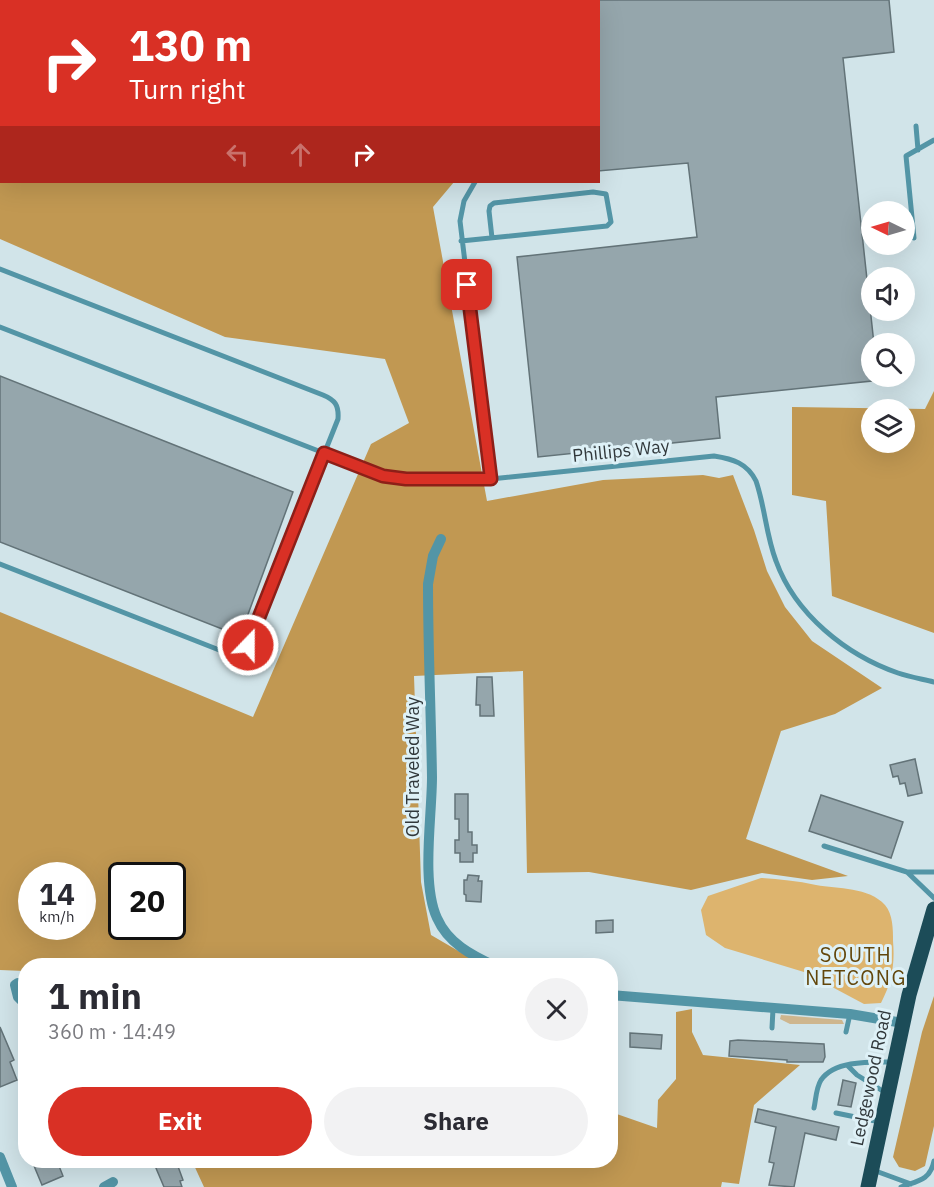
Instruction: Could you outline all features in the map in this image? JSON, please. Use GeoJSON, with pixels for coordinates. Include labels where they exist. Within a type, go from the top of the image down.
{"type":"FeatureCollection","features":[{"type":"Feature","properties":{"kind":"main road","name":"Ledgewood Road"},"geometry":{"type":"LineString","coordinates":[[868,1187],[903,1023],[934,909]]}},
{"type":"Feature","properties":{"kind":"street","name":"Old Traveled Way"},"geometry":{"type":"LineString","coordinates":[[441,539],[433,556],[428,585],[432,767],[429,857],[432,906],[439,923],[454,942],[481,958]]}},
{"type":"Feature","properties":{"kind":"street"},"geometry":{"type":"LineString","coordinates":[[18,983],[15,985],[18,997]]}},
{"type":"Feature","properties":{"kind":"street"},"geometry":{"type":"LineString","coordinates":[[618,996],[850,1014],[903,1023]]}},
{"type":"Feature","properties":{"kind":"street"},"geometry":{"type":"LineString","coordinates":[[0,1157],[12,1187]]}},
{"type":"Feature","properties":{"kind":"lane"},"geometry":{"type":"LineString","coordinates":[[916,126],[918,150]]}},
{"type":"Feature","properties":{"kind":"lane"},"geometry":{"type":"LineString","coordinates":[[910,201],[906,156],[934,140]]}},
{"type":"Feature","properties":{"kind":"lane"},"geometry":{"type":"LineString","coordinates":[[474,183],[466,196],[460,214],[491,479]]}},
{"type":"Feature","properties":{"kind":"lane"},"geometry":{"type":"LineString","coordinates":[[462,241],[492,238],[608,226],[611,222],[606,194],[592,192],[494,203],[490,206],[489,212],[492,238]]}},
{"type":"Feature","properties":{"kind":"lane"},"geometry":{"type":"LineString","coordinates":[[0,269],[334,400],[339,408],[338,419],[248,645],[241,653],[232,654],[0,564]]}},
{"type":"Feature","properties":{"kind":"lane","name":"Phillips Way"},"geometry":{"type":"LineString","coordinates":[[0,327],[383,476],[406,479],[491,479],[714,456],[737,461],[751,471],[756,481],[776,562],[787,583],[811,616],[825,631],[858,654],[899,673],[934,682]]}},
{"type":"Feature","properties":{"kind":"lane"},"geometry":{"type":"LineString","coordinates":[[824,846],[907,872],[934,872]]}},
{"type":"Feature","properties":{"kind":"lane"},"geometry":{"type":"LineString","coordinates":[[907,872],[934,898]]}},
{"type":"Feature","properties":{"kind":"lane"},"geometry":{"type":"LineString","coordinates":[[772,1028],[773,1009]]}},
{"type":"Feature","properties":{"kind":"lane"},"geometry":{"type":"LineString","coordinates":[[846,1032],[850,1014]]}},
{"type":"Feature","properties":{"kind":"lane"},"geometry":{"type":"LineString","coordinates":[[814,1108],[819,1083],[834,1069],[861,1062],[894,1062]]}},
{"type":"Feature","properties":{"kind":"lane"},"geometry":{"type":"LineString","coordinates":[[848,1066],[887,1094]]}},
{"type":"Feature","properties":{"kind":"lane"},"geometry":{"type":"LineString","coordinates":[[836,1113],[881,1123]]}},
{"type":"Feature","properties":{"kind":"lane"},"geometry":{"type":"LineString","coordinates":[[901,1187],[924,1180],[929,1175],[934,1161]]}},
{"type":"Feature","properties":{"kind":"lane"},"geometry":{"type":"LineString","coordinates":[[871,1169],[911,1184]]}},
{"type":"Feature","properties":{"kind":"shaded area"},"geometry":{"type":"Polygon","coordinates":[[[0,183],[453,183],[433,207],[487,501],[603,480],[703,475],[719,478],[733,475],[767,571],[785,607],[812,641],[882,688],[835,714],[781,731],[746,839],[848,876],[812,880],[762,873],[691,890],[589,872],[527,873],[523,671],[414,676],[421,882],[431,935],[470,958],[18,958],[18,971],[0,970],[0,612],[253,717],[371,444],[409,423],[385,359],[225,337],[0,239],[0,183]]]}},
{"type":"Feature","properties":{"kind":"shaded area"},"geometry":{"type":"Polygon","coordinates":[[[934,391],[934,633],[832,596],[826,501],[792,495],[792,407],[861,408],[861,453],[915,453],[915,409],[925,409],[934,391]]]}},
{"type":"Feature","properties":{"kind":"shaded area"},"geometry":{"type":"Polygon","coordinates":[[[761,878],[853,890],[871,895],[885,905],[892,922],[894,957],[888,988],[881,1003],[864,1004],[804,972],[725,948],[706,935],[701,910],[708,896],[761,878]]]}},
{"type":"Feature","properties":{"kind":"shaded area"},"geometry":{"type":"Polygon","coordinates":[[[934,996],[934,1126],[925,1166],[915,1171],[899,1167],[893,1157],[922,1032],[934,996]]]}},
{"type":"Feature","properties":{"kind":"shaded area"},"geometry":{"type":"Polygon","coordinates":[[[692,1009],[692,1032],[703,1055],[800,1065],[754,1105],[739,1184],[722,1182],[721,1187],[204,1187],[195,1168],[618,1168],[618,1114],[657,1128],[658,1100],[676,1079],[676,1012],[692,1009]]]}},
{"type":"Feature","properties":{"kind":"shaded area"},"geometry":{"type":"Polygon","coordinates":[[[781,1015],[842,1020],[844,1024],[790,1024],[780,1019],[781,1015]]]}},
{"type":"Feature","properties":{"kind":"building"},"geometry":{"type":"Polygon","coordinates":[[[600,0],[889,0],[894,52],[843,58],[861,224],[861,255],[864,255],[866,267],[861,267],[861,321],[872,321],[873,333],[861,333],[861,382],[716,397],[720,438],[538,457],[517,257],[697,237],[688,163],[600,171],[600,0]]]}},
{"type":"Feature","properties":{"kind":"building"},"geometry":{"type":"Polygon","coordinates":[[[0,376],[293,492],[240,636],[0,542],[0,376]]]}},
{"type":"Feature","properties":{"kind":"building"},"geometry":{"type":"Polygon","coordinates":[[[477,677],[492,677],[494,716],[480,716],[480,705],[476,705],[477,677]]]}},
{"type":"Feature","properties":{"kind":"building"},"geometry":{"type":"Polygon","coordinates":[[[915,759],[922,793],[908,796],[905,783],[900,784],[898,776],[893,777],[890,765],[915,759]]]}},
{"type":"Feature","properties":{"kind":"building"},"geometry":{"type":"Polygon","coordinates":[[[455,794],[468,794],[468,832],[472,832],[472,845],[477,845],[477,853],[473,853],[473,862],[460,862],[460,853],[455,853],[455,840],[459,840],[459,819],[455,819],[455,794]]]}},
{"type":"Feature","properties":{"kind":"building"},"geometry":{"type":"Polygon","coordinates":[[[821,795],[903,822],[891,858],[809,831],[821,795]]]}},
{"type":"Feature","properties":{"kind":"building"},"geometry":{"type":"Polygon","coordinates":[[[468,875],[479,876],[478,881],[482,881],[481,902],[466,901],[464,880],[467,880],[468,875]]]}},
{"type":"Feature","properties":{"kind":"building"},"geometry":{"type":"Polygon","coordinates":[[[613,920],[613,932],[596,933],[596,921],[613,920]]]}},
{"type":"Feature","properties":{"kind":"building"},"geometry":{"type":"Polygon","coordinates":[[[0,1027],[14,1060],[10,1062],[17,1080],[0,1087],[0,1027]]]}},
{"type":"Feature","properties":{"kind":"building"},"geometry":{"type":"Polygon","coordinates":[[[630,1033],[662,1035],[661,1049],[630,1047],[630,1033]]]}},
{"type":"Feature","properties":{"kind":"building"},"geometry":{"type":"Polygon","coordinates":[[[730,1041],[824,1044],[825,1057],[823,1062],[787,1062],[787,1060],[729,1056],[730,1041]]]}},
{"type":"Feature","properties":{"kind":"building"},"geometry":{"type":"Polygon","coordinates":[[[843,1080],[856,1083],[851,1107],[838,1105],[843,1080]]]}},
{"type":"Feature","properties":{"kind":"building"},"geometry":{"type":"Polygon","coordinates":[[[758,1109],[839,1127],[836,1140],[805,1133],[794,1187],[769,1185],[774,1163],[769,1162],[776,1127],[755,1122],[758,1109]]]}},
{"type":"Feature","properties":{"kind":"building"},"geometry":{"type":"Polygon","coordinates":[[[35,1168],[60,1168],[63,1176],[42,1185],[35,1168]]]}},
{"type":"Feature","properties":{"kind":"building"},"geometry":{"type":"Polygon","coordinates":[[[156,1168],[179,1168],[183,1180],[180,1181],[182,1187],[164,1187],[156,1168]]]}},
{"type":"Feature","properties":{"kind":"district","name":"SOUTH NETCONG"},"geometry":{"type":"Point","coordinates":[856,966]}},
{"type":"Feature","properties":{"kind":"route"},"geometry":{"type":"LineString","coordinates":[[248,645],[324,453],[383,476],[406,479],[491,479],[467,285]]}}]}
